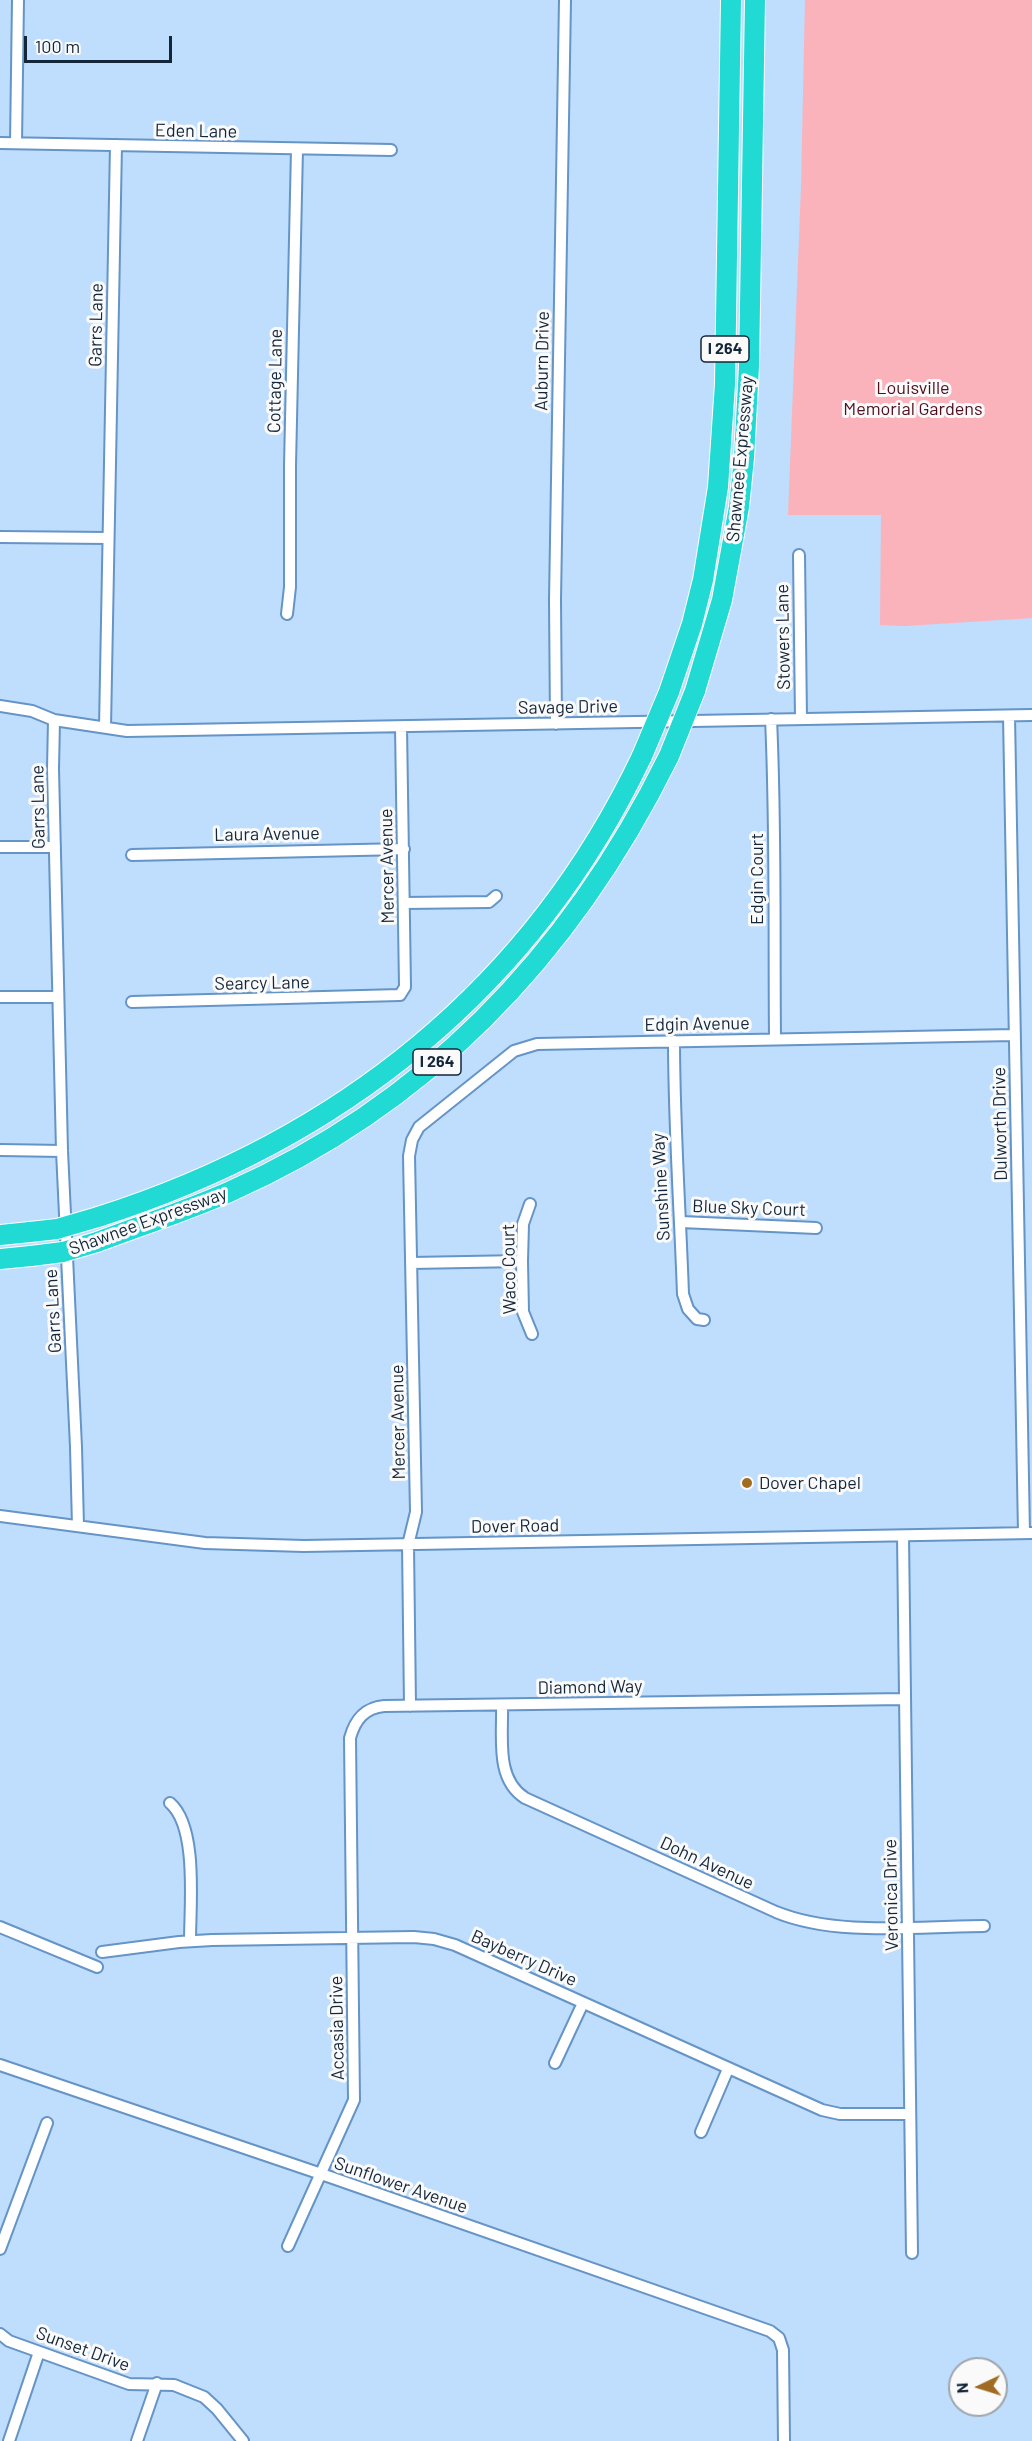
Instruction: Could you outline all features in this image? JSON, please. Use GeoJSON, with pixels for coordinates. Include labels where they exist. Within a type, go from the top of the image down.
{"type":"FeatureCollection","features":[{"type":"Feature","properties":{"kind":"highway","name":"Shawnee Expressway"},"geometry":{"type":"LineString","coordinates":[[0,1235],[57,1229],[98,1217],[210,1175],[277,1142],[337,1106],[379,1078],[424,1042],[501,968],[548,912],[590,851],[627,788],[669,692],[692,624],[711,538],[721,456],[725,372],[731,0]]}},
{"type":"Feature","properties":{"kind":"highway","name":"Shawnee Expressway"},"geometry":{"type":"LineString","coordinates":[[0,1259],[63,1252],[174,1215],[231,1191],[299,1157],[362,1118],[403,1089],[449,1051],[524,978],[570,921],[631,829],[669,756],[695,691],[722,600],[739,507],[749,355],[755,0]]}},
{"type":"Feature","properties":{"kind":"street"},"geometry":{"type":"LineString","coordinates":[[16,143],[18,0]]}},
{"type":"Feature","properties":{"kind":"street","name":"Auburn Drive"},"geometry":{"type":"LineString","coordinates":[[556,724],[555,600],[565,0]]}},
{"type":"Feature","properties":{"kind":"street","name":"Eden Lane"},"geometry":{"type":"LineString","coordinates":[[0,143],[391,150]]}},
{"type":"Feature","properties":{"kind":"street","name":"Garrs Lane"},"geometry":{"type":"LineString","coordinates":[[105,727],[116,145]]}},
{"type":"Feature","properties":{"kind":"street","name":"Cottage Lane"},"geometry":{"type":"LineString","coordinates":[[288,614],[297,149]]}},
{"type":"Feature","properties":{"kind":"street"},"geometry":{"type":"LineString","coordinates":[[0,537],[108,538]]}},
{"type":"Feature","properties":{"kind":"street","name":"Stowers Lane"},"geometry":{"type":"LineString","coordinates":[[799,555],[801,719]]}},
{"type":"Feature","properties":{"kind":"street"},"geometry":{"type":"LineString","coordinates":[[0,706],[32,711],[54,720],[105,727]]}},
{"type":"Feature","properties":{"kind":"street","name":"Savage Drive"},"geometry":{"type":"LineString","coordinates":[[105,727],[127,731],[160,731],[1032,715]]}},
{"type":"Feature","properties":{"kind":"street","name":"Dulworth Drive"},"geometry":{"type":"LineString","coordinates":[[1009,716],[1014,1035],[1028,1533]]}},
{"type":"Feature","properties":{"kind":"street","name":"Edgin Court"},"geometry":{"type":"LineString","coordinates":[[771,719],[774,789],[772,849],[775,1039]]}},
{"type":"Feature","properties":{"kind":"street","name":"Garrs Lane"},"geometry":{"type":"LineString","coordinates":[[54,720],[62,1151],[78,1526]]}},
{"type":"Feature","properties":{"kind":"street","name":"Mercer Avenue"},"geometry":{"type":"LineString","coordinates":[[393,997],[400,995],[405,987],[401,727]]}},
{"type":"Feature","properties":{"kind":"street"},"geometry":{"type":"LineString","coordinates":[[0,847],[55,847]]}},
{"type":"Feature","properties":{"kind":"street","name":"Laura Avenue"},"geometry":{"type":"LineString","coordinates":[[132,855],[404,849]]}},
{"type":"Feature","properties":{"kind":"street"},"geometry":{"type":"LineString","coordinates":[[405,903],[489,902],[496,896]]}},
{"type":"Feature","properties":{"kind":"street"},"geometry":{"type":"LineString","coordinates":[[0,997],[58,997]]}},
{"type":"Feature","properties":{"kind":"street","name":"Searcy Lane"},"geometry":{"type":"LineString","coordinates":[[132,1002],[393,997]]}},
{"type":"Feature","properties":{"kind":"street","name":"Edgin Avenue"},"geometry":{"type":"LineString","coordinates":[[413,1137],[419,1127],[431,1116],[505,1058],[524,1047],[537,1044],[1014,1035]]}},
{"type":"Feature","properties":{"kind":"street","name":"Sunshine Way"},"geometry":{"type":"LineString","coordinates":[[674,1041],[675,1139],[680,1185],[685,1303],[697,1319],[704,1320]]}},
{"type":"Feature","properties":{"kind":"street","name":"Mercer Avenue"},"geometry":{"type":"LineString","coordinates":[[410,1706],[408,1545],[416,1512],[409,1156],[413,1137]]}},
{"type":"Feature","properties":{"kind":"street"},"geometry":{"type":"LineString","coordinates":[[0,1150],[62,1151]]}},
{"type":"Feature","properties":{"kind":"street","name":"Waco Court"},"geometry":{"type":"LineString","coordinates":[[530,1204],[523,1224],[522,1261],[523,1312],[532,1334]]}},
{"type":"Feature","properties":{"kind":"street","name":"Blue Sky Court"},"geometry":{"type":"LineString","coordinates":[[681,1222],[816,1228]]}},
{"type":"Feature","properties":{"kind":"street"},"geometry":{"type":"LineString","coordinates":[[411,1263],[522,1261]]}},
{"type":"Feature","properties":{"kind":"street","name":"Dover Road"},"geometry":{"type":"LineString","coordinates":[[0,1516],[227,1544],[408,1545],[1028,1533]]}},
{"type":"Feature","properties":{"kind":"street","name":"Veronica Drive"},"geometry":{"type":"LineString","coordinates":[[903,1536],[912,2253]]}},
{"type":"Feature","properties":{"kind":"street","name":"Diamond Way"},"geometry":{"type":"LineString","coordinates":[[350,1796],[350,1738],[357,1721],[367,1710],[375,1707],[905,1699]]}},
{"type":"Feature","properties":{"kind":"street","name":"Dohn Avenue"},"geometry":{"type":"LineString","coordinates":[[502,1705],[504,1770],[511,1786],[525,1798],[789,1918],[828,1926],[984,1926]]}},
{"type":"Feature","properties":{"kind":"street","name":"Accasia Drive"},"geometry":{"type":"LineString","coordinates":[[288,2246],[354,2100],[350,1796]]}},
{"type":"Feature","properties":{"kind":"street"},"geometry":{"type":"LineString","coordinates":[[170,1803],[182,1821],[189,1839],[190,1941]]}},
{"type":"Feature","properties":{"kind":"street"},"geometry":{"type":"LineString","coordinates":[[0,1927],[97,1967]]}},
{"type":"Feature","properties":{"kind":"street","name":"Bayberry Drive"},"geometry":{"type":"LineString","coordinates":[[102,1952],[190,1941],[414,1937],[446,1942],[822,2110],[840,2114],[910,2114]]}},
{"type":"Feature","properties":{"kind":"street"},"geometry":{"type":"LineString","coordinates":[[555,2063],[583,2003]]}},
{"type":"Feature","properties":{"kind":"street","name":"Sunflower Avenue"},"geometry":{"type":"LineString","coordinates":[[0,2065],[770,2331],[779,2338],[782,2347],[784,2441]]}},
{"type":"Feature","properties":{"kind":"street"},"geometry":{"type":"LineString","coordinates":[[701,2132],[728,2069]]}},
{"type":"Feature","properties":{"kind":"street"},"geometry":{"type":"LineString","coordinates":[[0,2249],[47,2123]]}},
{"type":"Feature","properties":{"kind":"street","name":"Sunset Drive"},"geometry":{"type":"LineString","coordinates":[[0,2334],[9,2341],[129,2384],[174,2385],[204,2397],[243,2441]]}},
{"type":"Feature","properties":{"kind":"street"},"geometry":{"type":"LineString","coordinates":[[9,2441],[39,2352]]}},
{"type":"Feature","properties":{"kind":"street"},"geometry":{"type":"LineString","coordinates":[[137,2441],[158,2383]]}},
{"type":"Feature","properties":{"kind":"green space","name":"Louisville Memorial Gardens"},"geometry":{"type":"Polygon","coordinates":[[[805,0],[1032,0],[1032,618],[905,626],[880,625],[881,515],[788,515],[801,187],[805,0]]]}},
{"type":"Feature","properties":{"kind":"place","name":"Dover Chapel"},"geometry":{"type":"Point","coordinates":[747,1483]}}]}
